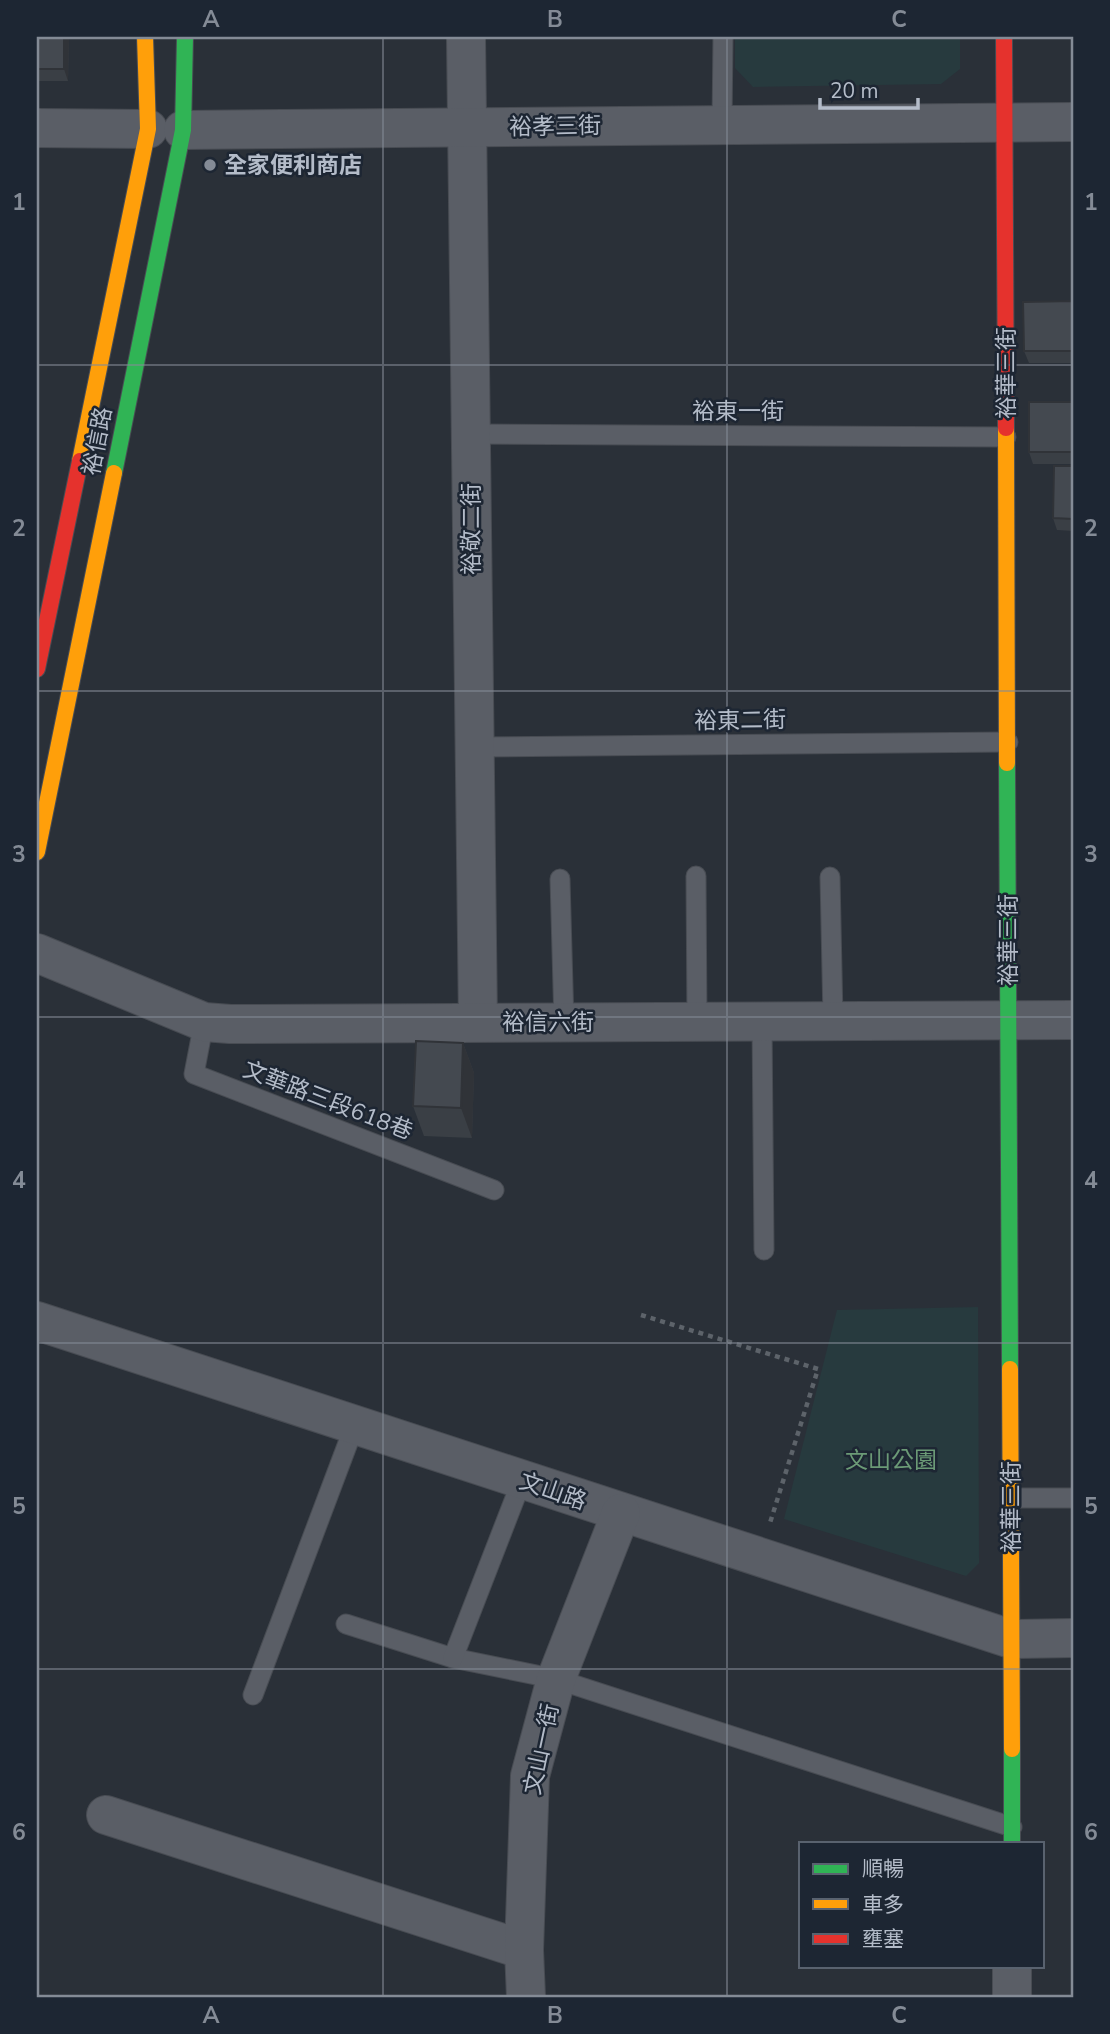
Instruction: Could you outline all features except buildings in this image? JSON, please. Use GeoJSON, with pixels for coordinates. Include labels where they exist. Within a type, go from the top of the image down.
{"type":"FeatureCollection","features":[{"type":"Feature","properties":{"kind":"street","name":"裕信路"},"geometry":{"type":"LineString","coordinates":[[37,668],[165,130],[145,37]]}},
{"type":"Feature","properties":{"kind":"street","name":"裕信路"},"geometry":{"type":"LineString","coordinates":[[37,852],[165,130],[184,37]]}},
{"type":"Feature","properties":{"kind":"street","name":"裕敬二街"},"geometry":{"type":"LineString","coordinates":[[466,37],[478,1022]]}},
{"type":"Feature","properties":{"kind":"street","name":"裕華三街"},"geometry":{"type":"LineString","coordinates":[[1004,37],[1012,1835]]}},
{"type":"Feature","properties":{"kind":"street","name":"裕孝三街"},"geometry":{"type":"LineString","coordinates":[[37,128],[165,130],[1073,122]]}},
{"type":"Feature","properties":{"kind":"street","name":"裕信六街"},"geometry":{"type":"LineString","coordinates":[[37,953],[204,1022],[1073,1020]]}},
{"type":"Feature","properties":{"kind":"street","name":"文山路"},"geometry":{"type":"LineString","coordinates":[[37,1321],[354,1427],[1011,1639],[1073,1638]]}},
{"type":"Feature","properties":{"kind":"street","name":"文山一街"},"geometry":{"type":"LineString","coordinates":[[526,1997],[524,1950],[530,1776],[556,1679],[621,1513]]}},
{"type":"Feature","properties":{"kind":"street"},"geometry":{"type":"LineString","coordinates":[[106,1815],[524,1950]]}},
{"type":"Feature","properties":{"kind":"street"},"geometry":{"type":"LineString","coordinates":[[1012,1968],[1012,1997]]}},
{"type":"Feature","properties":{"kind":"lane"},"geometry":{"type":"LineString","coordinates":[[723,37],[723,124]]}},
{"type":"Feature","properties":{"kind":"lane","name":"裕東一街"},"geometry":{"type":"LineString","coordinates":[[470,434],[1006,437]]}},
{"type":"Feature","properties":{"kind":"lane","name":"裕東二街"},"geometry":{"type":"LineString","coordinates":[[473,747],[1007,742]]}},
{"type":"Feature","properties":{"kind":"lane"},"geometry":{"type":"LineString","coordinates":[[696,876],[697,1021]]}},
{"type":"Feature","properties":{"kind":"lane"},"geometry":{"type":"LineString","coordinates":[[830,877],[833,1020]]}},
{"type":"Feature","properties":{"kind":"lane"},"geometry":{"type":"LineString","coordinates":[[560,879],[564,1023]]}},
{"type":"Feature","properties":{"kind":"lane"},"geometry":{"type":"LineString","coordinates":[[762,1021],[764,1250]]}},
{"type":"Feature","properties":{"kind":"lane","name":"文華路三段618巷"},"geometry":{"type":"LineString","coordinates":[[204,1022],[194,1074],[494,1190]]}},
{"type":"Feature","properties":{"kind":"lane"},"geometry":{"type":"LineString","coordinates":[[253,1695],[354,1427]]}},
{"type":"Feature","properties":{"kind":"lane"},"geometry":{"type":"LineString","coordinates":[[453,1658],[522,1480]]}},
{"type":"Feature","properties":{"kind":"lane"},"geometry":{"type":"LineString","coordinates":[[1011,1498],[1073,1497]]}},
{"type":"Feature","properties":{"kind":"lane"},"geometry":{"type":"LineString","coordinates":[[346,1624],[453,1658],[556,1679],[1012,1835]]}},
{"type":"Feature","properties":{"kind":"path"},"geometry":{"type":"LineString","coordinates":[[641,1315],[818,1369],[760,1557]]}},
{"type":"Feature","properties":{"kind":"green space"},"geometry":{"type":"Polygon","coordinates":[[[735,37],[960,37],[960,69],[941,84],[753,87],[735,68],[735,37]]]}},
{"type":"Feature","properties":{"kind":"green space","name":"文山公園"},"geometry":{"type":"Polygon","coordinates":[[[978,1307],[979,1563],[966,1576],[784,1519],[837,1310],[978,1307]]]}},
{"type":"Feature","properties":{"kind":"traffic: fast"},"geometry":{"type":"LineString","coordinates":[[114,473],[183,130],[185,37]]}},
{"type":"Feature","properties":{"kind":"traffic: fast"},"geometry":{"type":"LineString","coordinates":[[1007,763],[1010,1369]]}},
{"type":"Feature","properties":{"kind":"traffic: fast"},"geometry":{"type":"LineString","coordinates":[[1012,1749],[1012,1842]]}},
{"type":"Feature","properties":{"kind":"traffic: slow"},"geometry":{"type":"LineString","coordinates":[[80,461],[148,129],[145,37]]}},
{"type":"Feature","properties":{"kind":"traffic: slow"},"geometry":{"type":"LineString","coordinates":[[1006,428],[1007,763]]}},
{"type":"Feature","properties":{"kind":"traffic: slow"},"geometry":{"type":"LineString","coordinates":[[37,852],[114,473]]}},
{"type":"Feature","properties":{"kind":"traffic: slow"},"geometry":{"type":"LineString","coordinates":[[1010,1369],[1012,1749]]}},
{"type":"Feature","properties":{"kind":"traffic: jam"},"geometry":{"type":"LineString","coordinates":[[1004,37],[1006,428]]}},
{"type":"Feature","properties":{"kind":"traffic: jam"},"geometry":{"type":"LineString","coordinates":[[37,669],[80,461]]}},
{"type":"Feature","properties":{"kind":"place","name":"全家便利商店"},"geometry":{"type":"Point","coordinates":[210,165]}}]}
